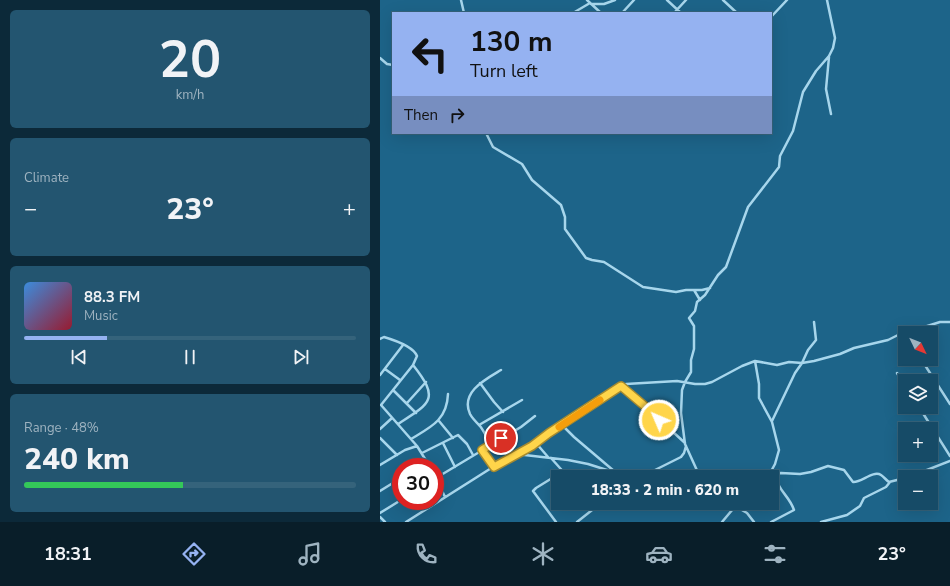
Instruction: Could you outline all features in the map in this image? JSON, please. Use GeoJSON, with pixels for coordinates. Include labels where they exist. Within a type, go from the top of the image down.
{"type":"FeatureCollection","features":[{"type":"Feature","properties":{"kind":"street"},"geometry":{"type":"LineString","coordinates":[[461,0],[464,12]]}},
{"type":"Feature","properties":{"kind":"street"},"geometry":{"type":"LineString","coordinates":[[587,0],[600,12]]}},
{"type":"Feature","properties":{"kind":"street"},"geometry":{"type":"LineString","coordinates":[[575,12],[590,3],[604,4],[615,0]]}},
{"type":"Feature","properties":{"kind":"street"},"geometry":{"type":"LineString","coordinates":[[623,12],[634,0]]}},
{"type":"Feature","properties":{"kind":"street"},"geometry":{"type":"LineString","coordinates":[[667,0],[680,12]]}},
{"type":"Feature","properties":{"kind":"street"},"geometry":{"type":"LineString","coordinates":[[675,12],[686,0]]}},
{"type":"Feature","properties":{"kind":"street"},"geometry":{"type":"LineString","coordinates":[[722,0],[736,12]]}},
{"type":"Feature","properties":{"kind":"street"},"geometry":{"type":"LineString","coordinates":[[772,16],[787,0]]}},
{"type":"Feature","properties":{"kind":"street"},"geometry":{"type":"LineString","coordinates":[[827,0],[835,41],[830,56],[826,90],[831,114]]}},
{"type":"Feature","properties":{"kind":"street"},"geometry":{"type":"LineString","coordinates":[[697,470],[686,444],[681,413],[682,390],[691,372],[691,360],[694,343],[694,326],[689,318],[695,311],[696,303],[704,297],[718,275],[726,267],[748,207],[779,166],[780,156],[794,131],[798,110],[805,88],[819,67],[830,56]]}},
{"type":"Feature","properties":{"kind":"street"},"geometry":{"type":"LineString","coordinates":[[380,58],[387,64],[392,65]]}},
{"type":"Feature","properties":{"kind":"street"},"geometry":{"type":"LineString","coordinates":[[486,134],[493,147],[522,164],[530,178],[561,205],[564,214],[565,228],[586,258],[604,262],[643,287],[676,292],[710,288]]}},
{"type":"Feature","properties":{"kind":"street"},"geometry":{"type":"LineString","coordinates":[[694,290],[700,300]]}},
{"type":"Feature","properties":{"kind":"street"},"geometry":{"type":"LineString","coordinates":[[772,422],[795,373],[808,350],[816,340],[814,322]]}},
{"type":"Feature","properties":{"kind":"street"},"geometry":{"type":"LineString","coordinates":[[926,326],[930,324],[950,322]]}},
{"type":"Feature","properties":{"kind":"street"},"geometry":{"type":"LineString","coordinates":[[445,497],[515,454],[536,443],[621,386],[634,383],[646,384],[663,382],[685,382],[699,385],[712,382],[742,366],[755,362],[777,365],[789,362],[802,363],[888,340],[898,335]]}},
{"type":"Feature","properties":{"kind":"street"},"geometry":{"type":"LineString","coordinates":[[380,339],[386,338],[403,345],[416,353],[417,358],[413,365],[380,405],[411,439],[426,458]]}},
{"type":"Feature","properties":{"kind":"street"},"geometry":{"type":"LineString","coordinates":[[380,375],[403,345]]}},
{"type":"Feature","properties":{"kind":"street"},"geometry":{"type":"LineString","coordinates":[[755,362],[759,384],[759,398],[772,422],[779,450],[778,457],[772,470]]}},
{"type":"Feature","properties":{"kind":"street"},"geometry":{"type":"LineString","coordinates":[[398,424],[424,407],[428,401],[429,389],[426,382],[413,365]]}},
{"type":"Feature","properties":{"kind":"street"},"geometry":{"type":"LineString","coordinates":[[926,366],[950,404]]}},
{"type":"Feature","properties":{"kind":"street"},"geometry":{"type":"LineString","coordinates":[[385,369],[400,380]]}},
{"type":"Feature","properties":{"kind":"street"},"geometry":{"type":"LineString","coordinates":[[491,445],[470,415],[468,404],[472,390],[480,383],[501,370]]}},
{"type":"Feature","properties":{"kind":"street"},"geometry":{"type":"LineString","coordinates":[[407,403],[426,382]]}},
{"type":"Feature","properties":{"kind":"street"},"geometry":{"type":"LineString","coordinates":[[480,383],[503,412]]}},
{"type":"Feature","properties":{"kind":"street"},"geometry":{"type":"LineString","coordinates":[[621,386],[686,444]]}},
{"type":"Feature","properties":{"kind":"street"},"geometry":{"type":"LineString","coordinates":[[393,390],[416,412]]}},
{"type":"Feature","properties":{"kind":"street"},"geometry":{"type":"LineString","coordinates":[[411,439],[439,421],[447,408],[448,394]]}},
{"type":"Feature","properties":{"kind":"street"},"geometry":{"type":"LineString","coordinates":[[479,426],[522,400]]}},
{"type":"Feature","properties":{"kind":"street"},"geometry":{"type":"LineString","coordinates":[[923,414],[950,456]]}},
{"type":"Feature","properties":{"kind":"street"},"geometry":{"type":"LineString","coordinates":[[444,473],[521,427],[535,416]]}},
{"type":"Feature","properties":{"kind":"street"},"geometry":{"type":"LineString","coordinates":[[380,429],[392,418]]}},
{"type":"Feature","properties":{"kind":"street"},"geometry":{"type":"LineString","coordinates":[[439,421],[453,438]]}},
{"type":"Feature","properties":{"kind":"street"},"geometry":{"type":"LineString","coordinates":[[562,425],[613,470]]}},
{"type":"Feature","properties":{"kind":"street"},"geometry":{"type":"LineString","coordinates":[[422,452],[458,435],[473,455]]}},
{"type":"Feature","properties":{"kind":"street"},"geometry":{"type":"LineString","coordinates":[[381,440],[397,455]]}},
{"type":"Feature","properties":{"kind":"street"},"geometry":{"type":"LineString","coordinates":[[443,443],[455,467]]}},
{"type":"Feature","properties":{"kind":"street"},"geometry":{"type":"LineString","coordinates":[[536,443],[560,470]]}},
{"type":"Feature","properties":{"kind":"street"},"geometry":{"type":"LineString","coordinates":[[655,470],[681,457],[684,453],[686,444]]}},
{"type":"Feature","properties":{"kind":"street"},"geometry":{"type":"LineString","coordinates":[[380,465],[417,446]]}},
{"type":"Feature","properties":{"kind":"street"},"geometry":{"type":"LineString","coordinates":[[482,450],[494,467]]}},
{"type":"Feature","properties":{"kind":"street"},"geometry":{"type":"LineString","coordinates":[[515,454],[550,457],[588,464],[608,470]]}},
{"type":"Feature","properties":{"kind":"street"},"geometry":{"type":"LineString","coordinates":[[927,470],[950,461]]}},
{"type":"Feature","properties":{"kind":"street"},"geometry":{"type":"LineString","coordinates":[[779,473],[800,474],[830,466],[844,470],[853,482],[859,482],[877,474],[890,482]]}},
{"type":"Feature","properties":{"kind":"street"},"geometry":{"type":"LineString","coordinates":[[551,479],[536,488],[534,491],[556,522]]}},
{"type":"Feature","properties":{"kind":"street"},"geometry":{"type":"LineString","coordinates":[[821,522],[847,515],[860,506],[864,498],[886,487],[890,482],[898,480]]}},
{"type":"Feature","properties":{"kind":"street"},"geometry":{"type":"LineString","coordinates":[[380,491],[392,484]]}},
{"type":"Feature","properties":{"kind":"street"},"geometry":{"type":"LineString","coordinates":[[771,522],[786,515],[794,509],[779,487]]}},
{"type":"Feature","properties":{"kind":"street"},"geometry":{"type":"LineString","coordinates":[[380,513],[392,506]]}},
{"type":"Feature","properties":{"kind":"street"},"geometry":{"type":"LineString","coordinates":[[406,522],[424,510]]}},
{"type":"Feature","properties":{"kind":"street"},"geometry":{"type":"LineString","coordinates":[[577,522],[592,510]]}},
{"type":"Feature","properties":{"kind":"street"},"geometry":{"type":"LineString","coordinates":[[722,522],[732,510]]}},
{"type":"Feature","properties":{"kind":"street"},"geometry":{"type":"LineString","coordinates":[[742,510],[747,513],[754,522]]}},
{"type":"Feature","properties":{"kind":"street"},"geometry":{"type":"LineString","coordinates":[[380,517],[386,522]]}},
{"type":"Feature","properties":{"kind":"slow traffic"},"geometry":{"type":"LineString","coordinates":[[559,427],[600,400]]}},
{"type":"Feature","properties":{"kind":"route"},"geometry":{"type":"LineString","coordinates":[[501,438],[482,450],[494,467],[504,460],[532,446],[549,433],[621,386],[631,393],[659,420]]}}]}
